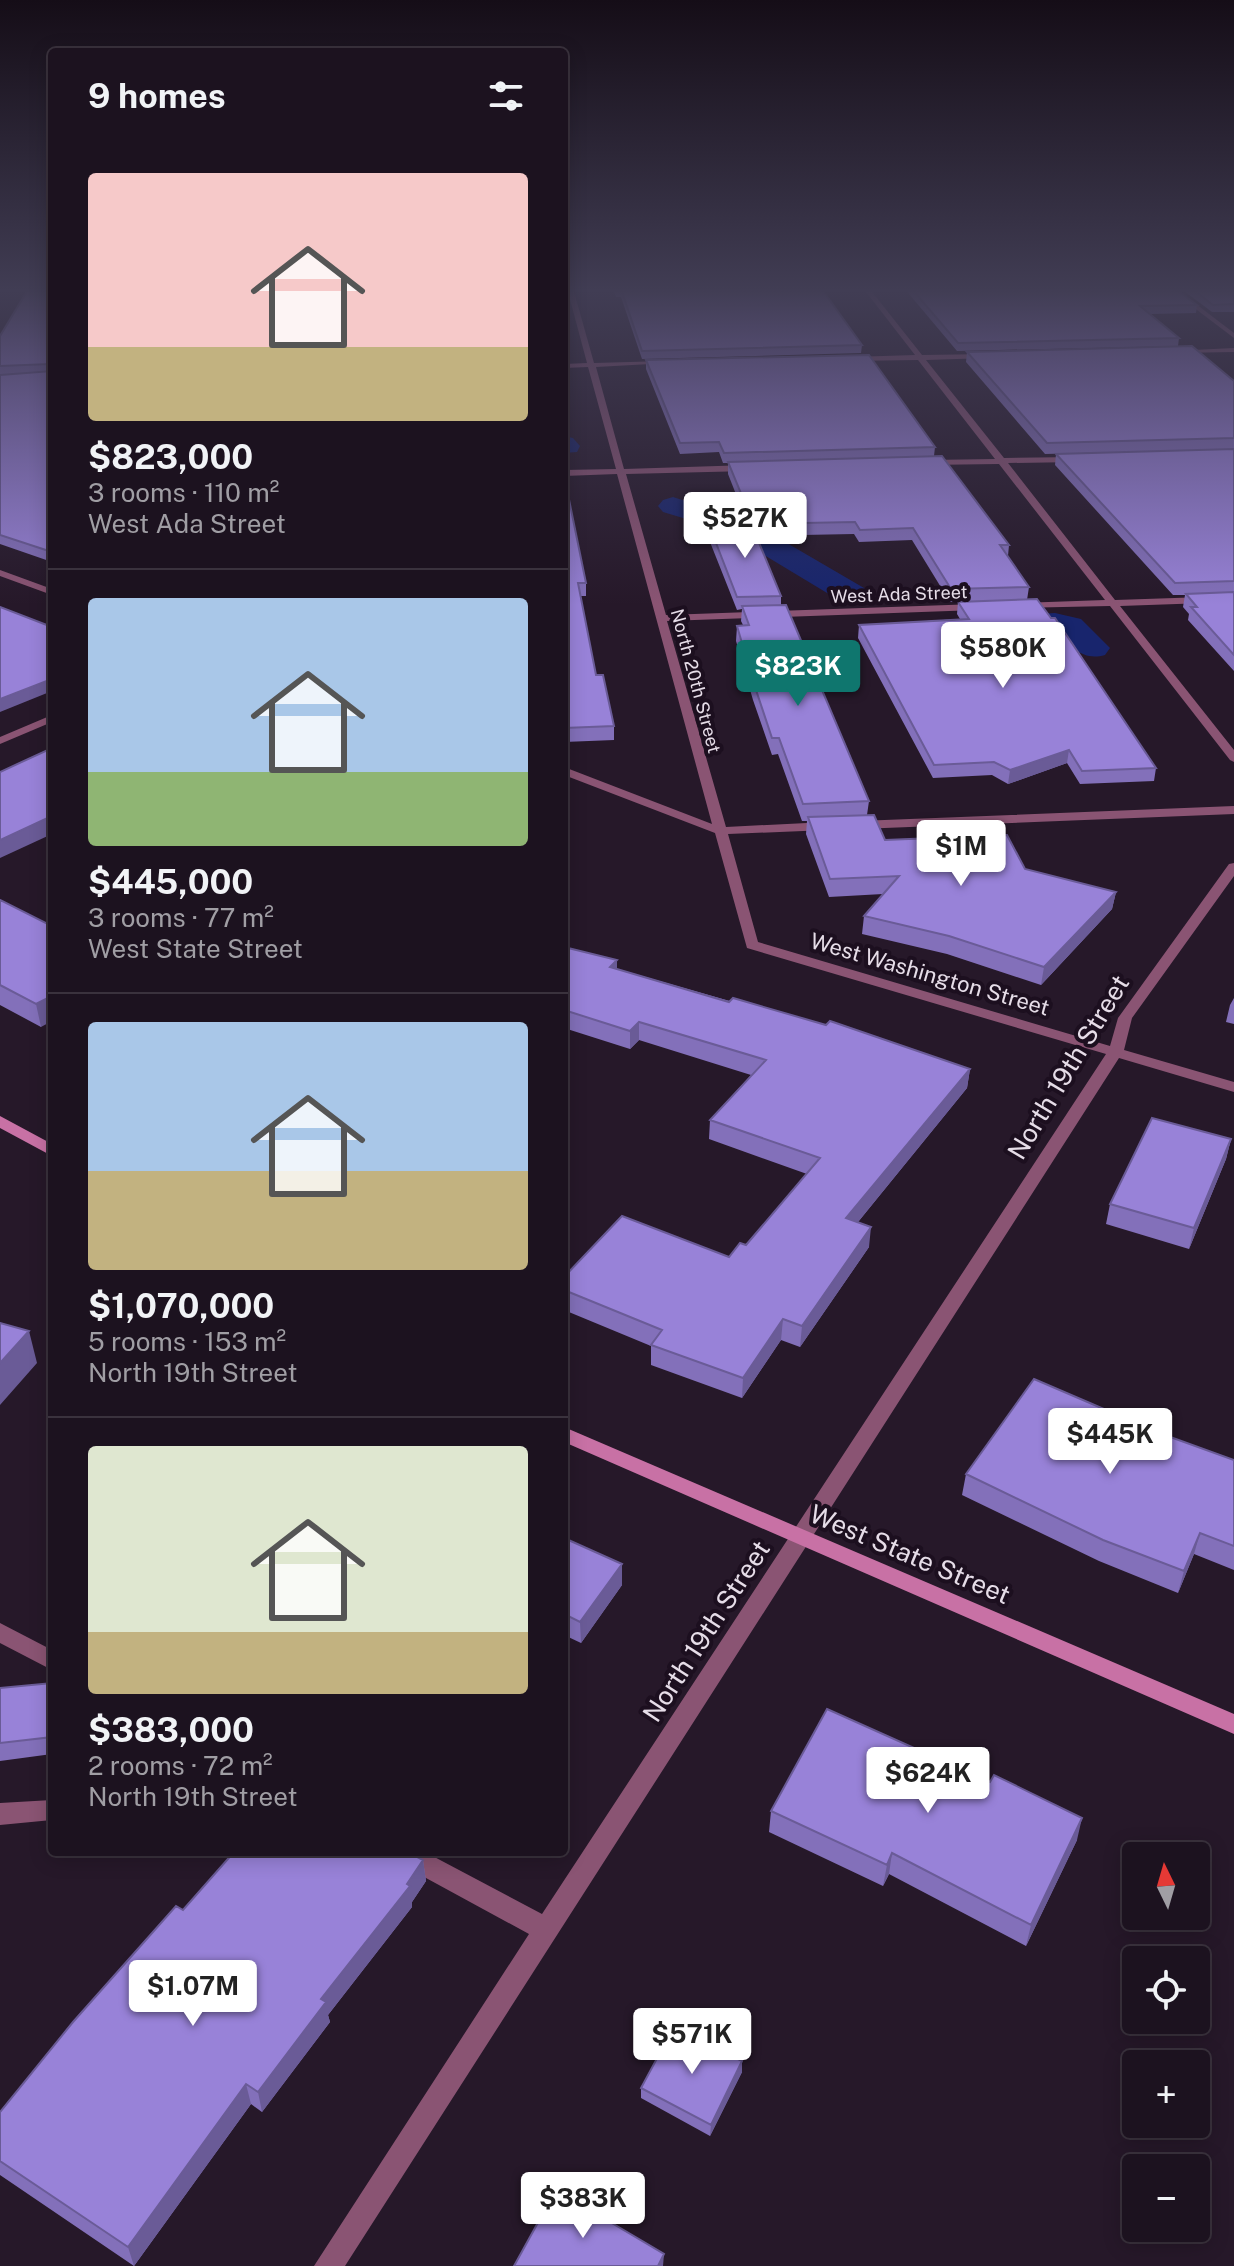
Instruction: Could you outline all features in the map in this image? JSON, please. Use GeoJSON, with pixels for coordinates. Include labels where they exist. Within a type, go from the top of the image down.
{"type":"FeatureCollection","features":[{"type":"Feature","properties":{"kind":"main road"},"geometry":{"type":"LineString","coordinates":[[0,1121],[48,1149]]}},
{"type":"Feature","properties":{"kind":"main road","name":"West State Street"},"geometry":{"type":"LineString","coordinates":[[568,1436],[1234,1724]]}},
{"type":"Feature","properties":{"kind":"street","name":"North 20th Street"},"geometry":{"type":"LineString","coordinates":[[599,394],[752,945]]}},
{"type":"Feature","properties":{"kind":"street"},"geometry":{"type":"LineString","coordinates":[[948,394],[1234,758]]}},
{"type":"Feature","properties":{"kind":"street"},"geometry":{"type":"LineString","coordinates":[[921,463],[1086,458]]}},
{"type":"Feature","properties":{"kind":"street"},"geometry":{"type":"LineString","coordinates":[[568,473],[754,468]]}},
{"type":"Feature","properties":{"kind":"street"},"geometry":{"type":"LineString","coordinates":[[0,573],[48,591]]}},
{"type":"Feature","properties":{"kind":"street"},"geometry":{"type":"LineString","coordinates":[[1011,606],[1234,599]]}},
{"type":"Feature","properties":{"kind":"street","name":"West Ada Street"},"geometry":{"type":"LineString","coordinates":[[661,618],[996,607]]}},
{"type":"Feature","properties":{"kind":"street"},"geometry":{"type":"LineString","coordinates":[[0,741],[48,720]]}},
{"type":"Feature","properties":{"kind":"street"},"geometry":{"type":"LineString","coordinates":[[568,773],[720,831],[835,826]]}},
{"type":"Feature","properties":{"kind":"street"},"geometry":{"type":"LineString","coordinates":[[850,825],[1234,810]]}},
{"type":"Feature","properties":{"kind":"street","name":"North 19th Street"},"geometry":{"type":"LineString","coordinates":[[328,2266],[1116,1051],[1125,1018],[1234,867]]}},
{"type":"Feature","properties":{"kind":"street","name":"West Washington Street"},"geometry":{"type":"LineString","coordinates":[[752,945],[1234,1087]]}},
{"type":"Feature","properties":{"kind":"street"},"geometry":{"type":"LineString","coordinates":[[0,1632],[48,1659]]}},
{"type":"Feature","properties":{"kind":"street"},"geometry":{"type":"LineString","coordinates":[[0,1814],[48,1810]]}},
{"type":"Feature","properties":{"kind":"street"},"geometry":{"type":"LineString","coordinates":[[409,1856],[545,1929]]}},
{"type":"Feature","properties":{"kind":"building"},"geometry":{"type":"Polygon","coordinates":[[[0,394],[48,394],[48,551],[0,535],[0,394]]]}},
{"type":"Feature","properties":{"kind":"building"},"geometry":{"type":"Polygon","coordinates":[[[660,394],[897,394],[935,447],[724,453],[719,442],[680,443],[660,394]]]}},
{"type":"Feature","properties":{"kind":"building"},"geometry":{"type":"Polygon","coordinates":[[[1004,394],[1234,394],[1234,438],[1047,443],[1004,394]]]}},
{"type":"Feature","properties":{"kind":"building"},"geometry":{"type":"Polygon","coordinates":[[[1234,449],[1234,581],[1175,583],[1056,454],[1234,449]]]}},
{"type":"Feature","properties":{"kind":"building"},"geometry":{"type":"Polygon","coordinates":[[[942,456],[1009,545],[1000,545],[1029,587],[951,589],[913,528],[860,530],[855,522],[803,523],[798,514],[778,524],[754,525],[728,462],[942,456]]]}},
{"type":"Feature","properties":{"kind":"building"},"geometry":{"type":"Polygon","coordinates":[[[568,495],[586,583],[578,583],[596,675],[603,675],[614,726],[568,728],[568,495]]]}},
{"type":"Feature","properties":{"kind":"building"},"geometry":{"type":"Polygon","coordinates":[[[748,516],[781,596],[737,597],[711,530],[748,516]]]}},
{"type":"Feature","properties":{"kind":"building"},"geometry":{"type":"Polygon","coordinates":[[[1234,592],[1234,655],[1191,607],[1197,607],[1186,594],[1234,592]]]}},
{"type":"Feature","properties":{"kind":"building"},"geometry":{"type":"Polygon","coordinates":[[[1037,599],[1051,618],[1055,618],[1156,768],[1082,771],[1069,750],[1010,770],[994,762],[934,765],[859,625],[969,619],[958,602],[1037,599]]]}},
{"type":"Feature","properties":{"kind":"building"},"geometry":{"type":"Polygon","coordinates":[[[786,605],[869,801],[803,804],[779,738],[772,738],[737,626],[749,625],[742,606],[786,605]]]}},
{"type":"Feature","properties":{"kind":"building"},"geometry":{"type":"Polygon","coordinates":[[[0,607],[48,625],[48,681],[0,699],[0,607]]]}},
{"type":"Feature","properties":{"kind":"building"},"geometry":{"type":"Polygon","coordinates":[[[48,750],[48,818],[0,840],[0,772],[48,750]]]}},
{"type":"Feature","properties":{"kind":"building"},"geometry":{"type":"Polygon","coordinates":[[[874,815],[885,840],[1007,835],[1025,869],[1116,892],[1044,967],[949,936],[864,916],[899,876],[830,879],[808,817],[874,815]]]}},
{"type":"Feature","properties":{"kind":"building"},"geometry":{"type":"Polygon","coordinates":[[[0,900],[48,924],[48,998],[36,1004],[0,985],[0,900]]]}},
{"type":"Feature","properties":{"kind":"building"},"geometry":{"type":"Polygon","coordinates":[[[568,948],[617,960],[610,967],[729,1002],[733,998],[826,1025],[830,1021],[970,1069],[846,1218],[871,1227],[802,1326],[783,1319],[743,1378],[651,1345],[662,1330],[568,1292],[568,1273],[622,1216],[729,1257],[740,1243],[746,1245],[820,1158],[710,1120],[766,1060],[639,1022],[630,1031],[568,1011],[568,948]]]}},
{"type":"Feature","properties":{"kind":"building"},"geometry":{"type":"Polygon","coordinates":[[[1152,1118],[1231,1139],[1194,1228],[1110,1204],[1152,1118]]]}},
{"type":"Feature","properties":{"kind":"building"},"geometry":{"type":"Polygon","coordinates":[[[0,1323],[29,1331],[0,1363],[0,1323]]]}},
{"type":"Feature","properties":{"kind":"building"},"geometry":{"type":"Polygon","coordinates":[[[1034,1379],[1162,1434],[1234,1460],[1234,1546],[1200,1533],[1184,1571],[1103,1540],[966,1474],[1034,1379]]]}},
{"type":"Feature","properties":{"kind":"building"},"geometry":{"type":"Polygon","coordinates":[[[568,1540],[622,1564],[580,1622],[568,1616],[568,1540]]]}},
{"type":"Feature","properties":{"kind":"building"},"geometry":{"type":"Polygon","coordinates":[[[48,1683],[48,1737],[0,1743],[0,1688],[48,1683]]]}},
{"type":"Feature","properties":{"kind":"building"},"geometry":{"type":"Polygon","coordinates":[[[827,1709],[990,1782],[994,1775],[1082,1818],[1031,1925],[892,1853],[887,1865],[771,1811],[827,1709]]]}},
{"type":"Feature","properties":{"kind":"building"},"geometry":{"type":"Polygon","coordinates":[[[230,1856],[416,1856],[423,1860],[407,1884],[410,1886],[321,1999],[326,2002],[258,2092],[246,2084],[128,2247],[0,2161],[0,2112],[73,2022],[176,1906],[183,1910],[230,1856]]]}},
{"type":"Feature","properties":{"kind":"building"},"geometry":{"type":"Polygon","coordinates":[[[674,2027],[742,2061],[711,2125],[641,2088],[674,2027]]]}},
{"type":"Feature","properties":{"kind":"building"},"geometry":{"type":"Polygon","coordinates":[[[556,2190],[664,2254],[658,2266],[514,2266],[556,2190]]]}},
{"type":"Feature","properties":{"kind":"waterway"},"geometry":{"type":"LineString","coordinates":[[673,506],[740,528]]}},
{"type":"Feature","properties":{"kind":"waterway"},"geometry":{"type":"LineString","coordinates":[[757,538],[853,595]]}},
{"type":"Feature","properties":{"kind":"waterway"},"geometry":{"type":"LineString","coordinates":[[986,625],[1055,623],[1069,626],[1093,648]]}}]}
